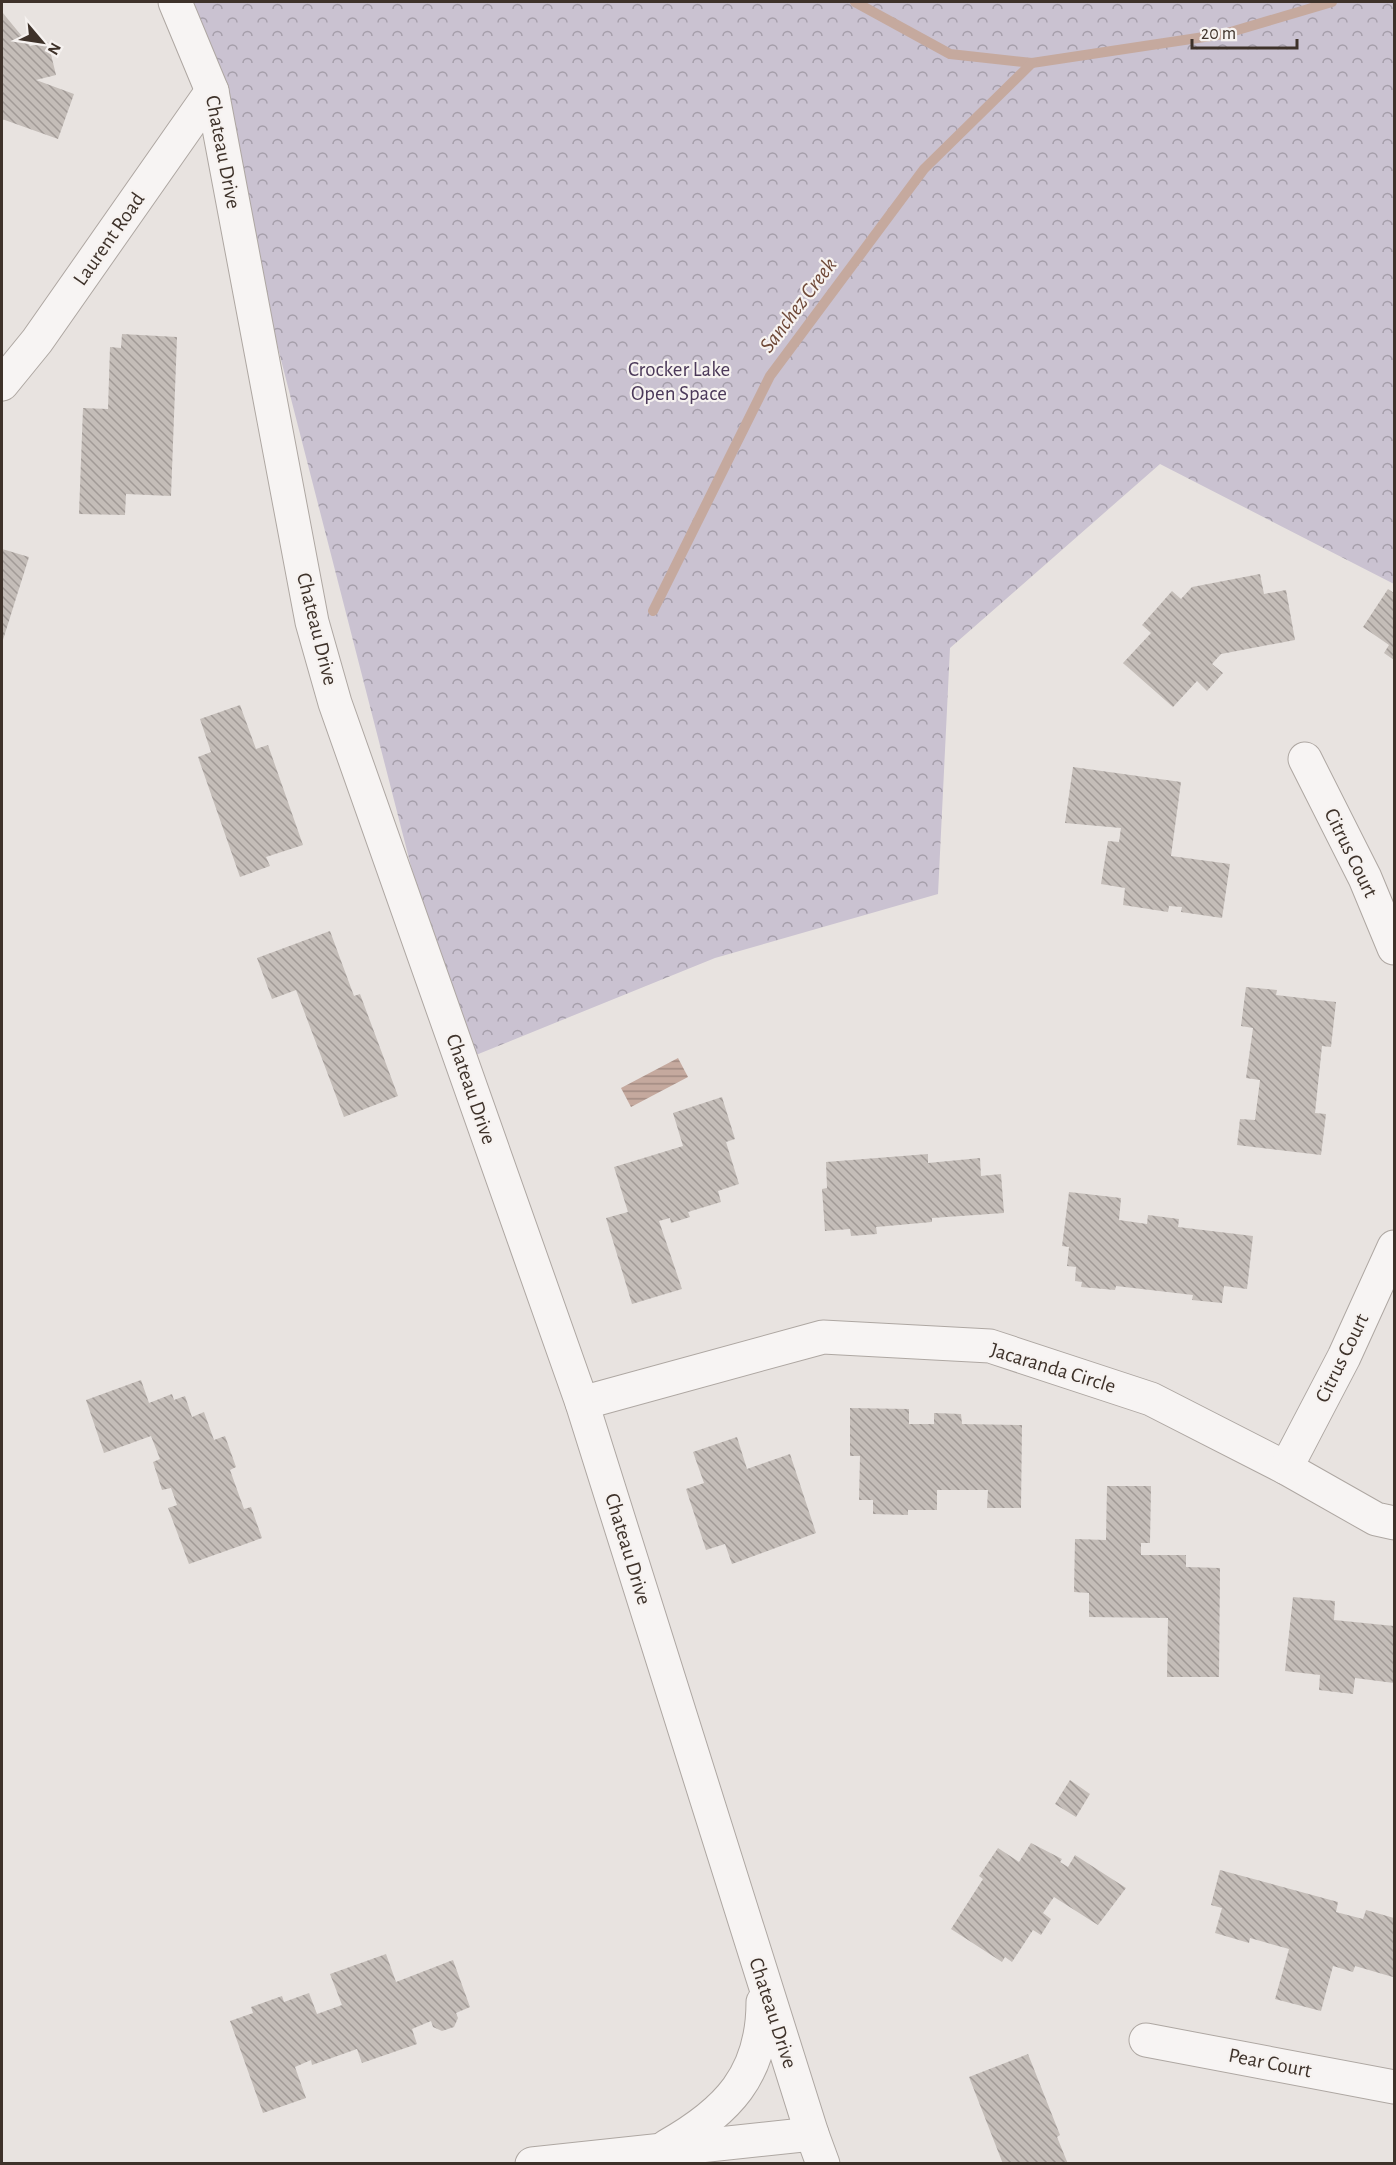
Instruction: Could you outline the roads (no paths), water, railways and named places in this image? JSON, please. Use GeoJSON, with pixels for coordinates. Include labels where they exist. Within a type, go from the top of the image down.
{"type":"FeatureCollection","features":[{"type":"Feature","properties":{"kind":"street","name":"Chateau Drive"},"geometry":{"type":"LineString","coordinates":[[175,2],[212,91],[315,632],[335,703],[582,1403],[817,2149]]}},
{"type":"Feature","properties":{"kind":"street","name":"Laurent Road"},"geometry":{"type":"LineString","coordinates":[[2,384],[37,340],[212,91]]}},
{"type":"Feature","properties":{"kind":"street","name":"Citrus Court"},"geometry":{"type":"LineString","coordinates":[[1305,759],[1365,878],[1395,948]]}},
{"type":"Feature","properties":{"kind":"street","name":"Citrus Court"},"geometry":{"type":"LineString","coordinates":[[1286,1468],[1344,1357],[1395,1247]]}},
{"type":"Feature","properties":{"kind":"street","name":"Jacaranda Circle"},"geometry":{"type":"LineString","coordinates":[[582,1403],[823,1337],[990,1346],[1151,1399],[1286,1468],[1376,1519],[1395,1523]]}},
{"type":"Feature","properties":{"kind":"street"},"geometry":{"type":"LineString","coordinates":[[660,2150],[689,2134],[726,2105],[749,2073],[760,2044],[763,2019],[763,1981]]}},
{"type":"Feature","properties":{"kind":"street","name":"Pear Court"},"geometry":{"type":"LineString","coordinates":[[1146,2040],[1395,2087]]}},
{"type":"Feature","properties":{"kind":"street"},"geometry":{"type":"LineString","coordinates":[[532,2163],[660,2150],[817,2149]]}},
{"type":"Feature","properties":{"kind":"street"},"geometry":{"type":"LineString","coordinates":[[660,2150],[693,2163]]}},
{"type":"Feature","properties":{"kind":"waterway","name":"Sanchez Creek"},"geometry":{"type":"LineString","coordinates":[[855,2],[950,54],[1032,63],[1224,34],[1332,2]]}},
{"type":"Feature","properties":{"kind":"waterway","name":"Sanchez Creek"},"geometry":{"type":"LineString","coordinates":[[653,611],[770,376],[924,169],[1032,63]]}},
{"type":"Feature","properties":{"kind":"park label","name":"Crocker Lake Open Space"},"geometry":{"type":"Point","coordinates":[679,381]}}]}
